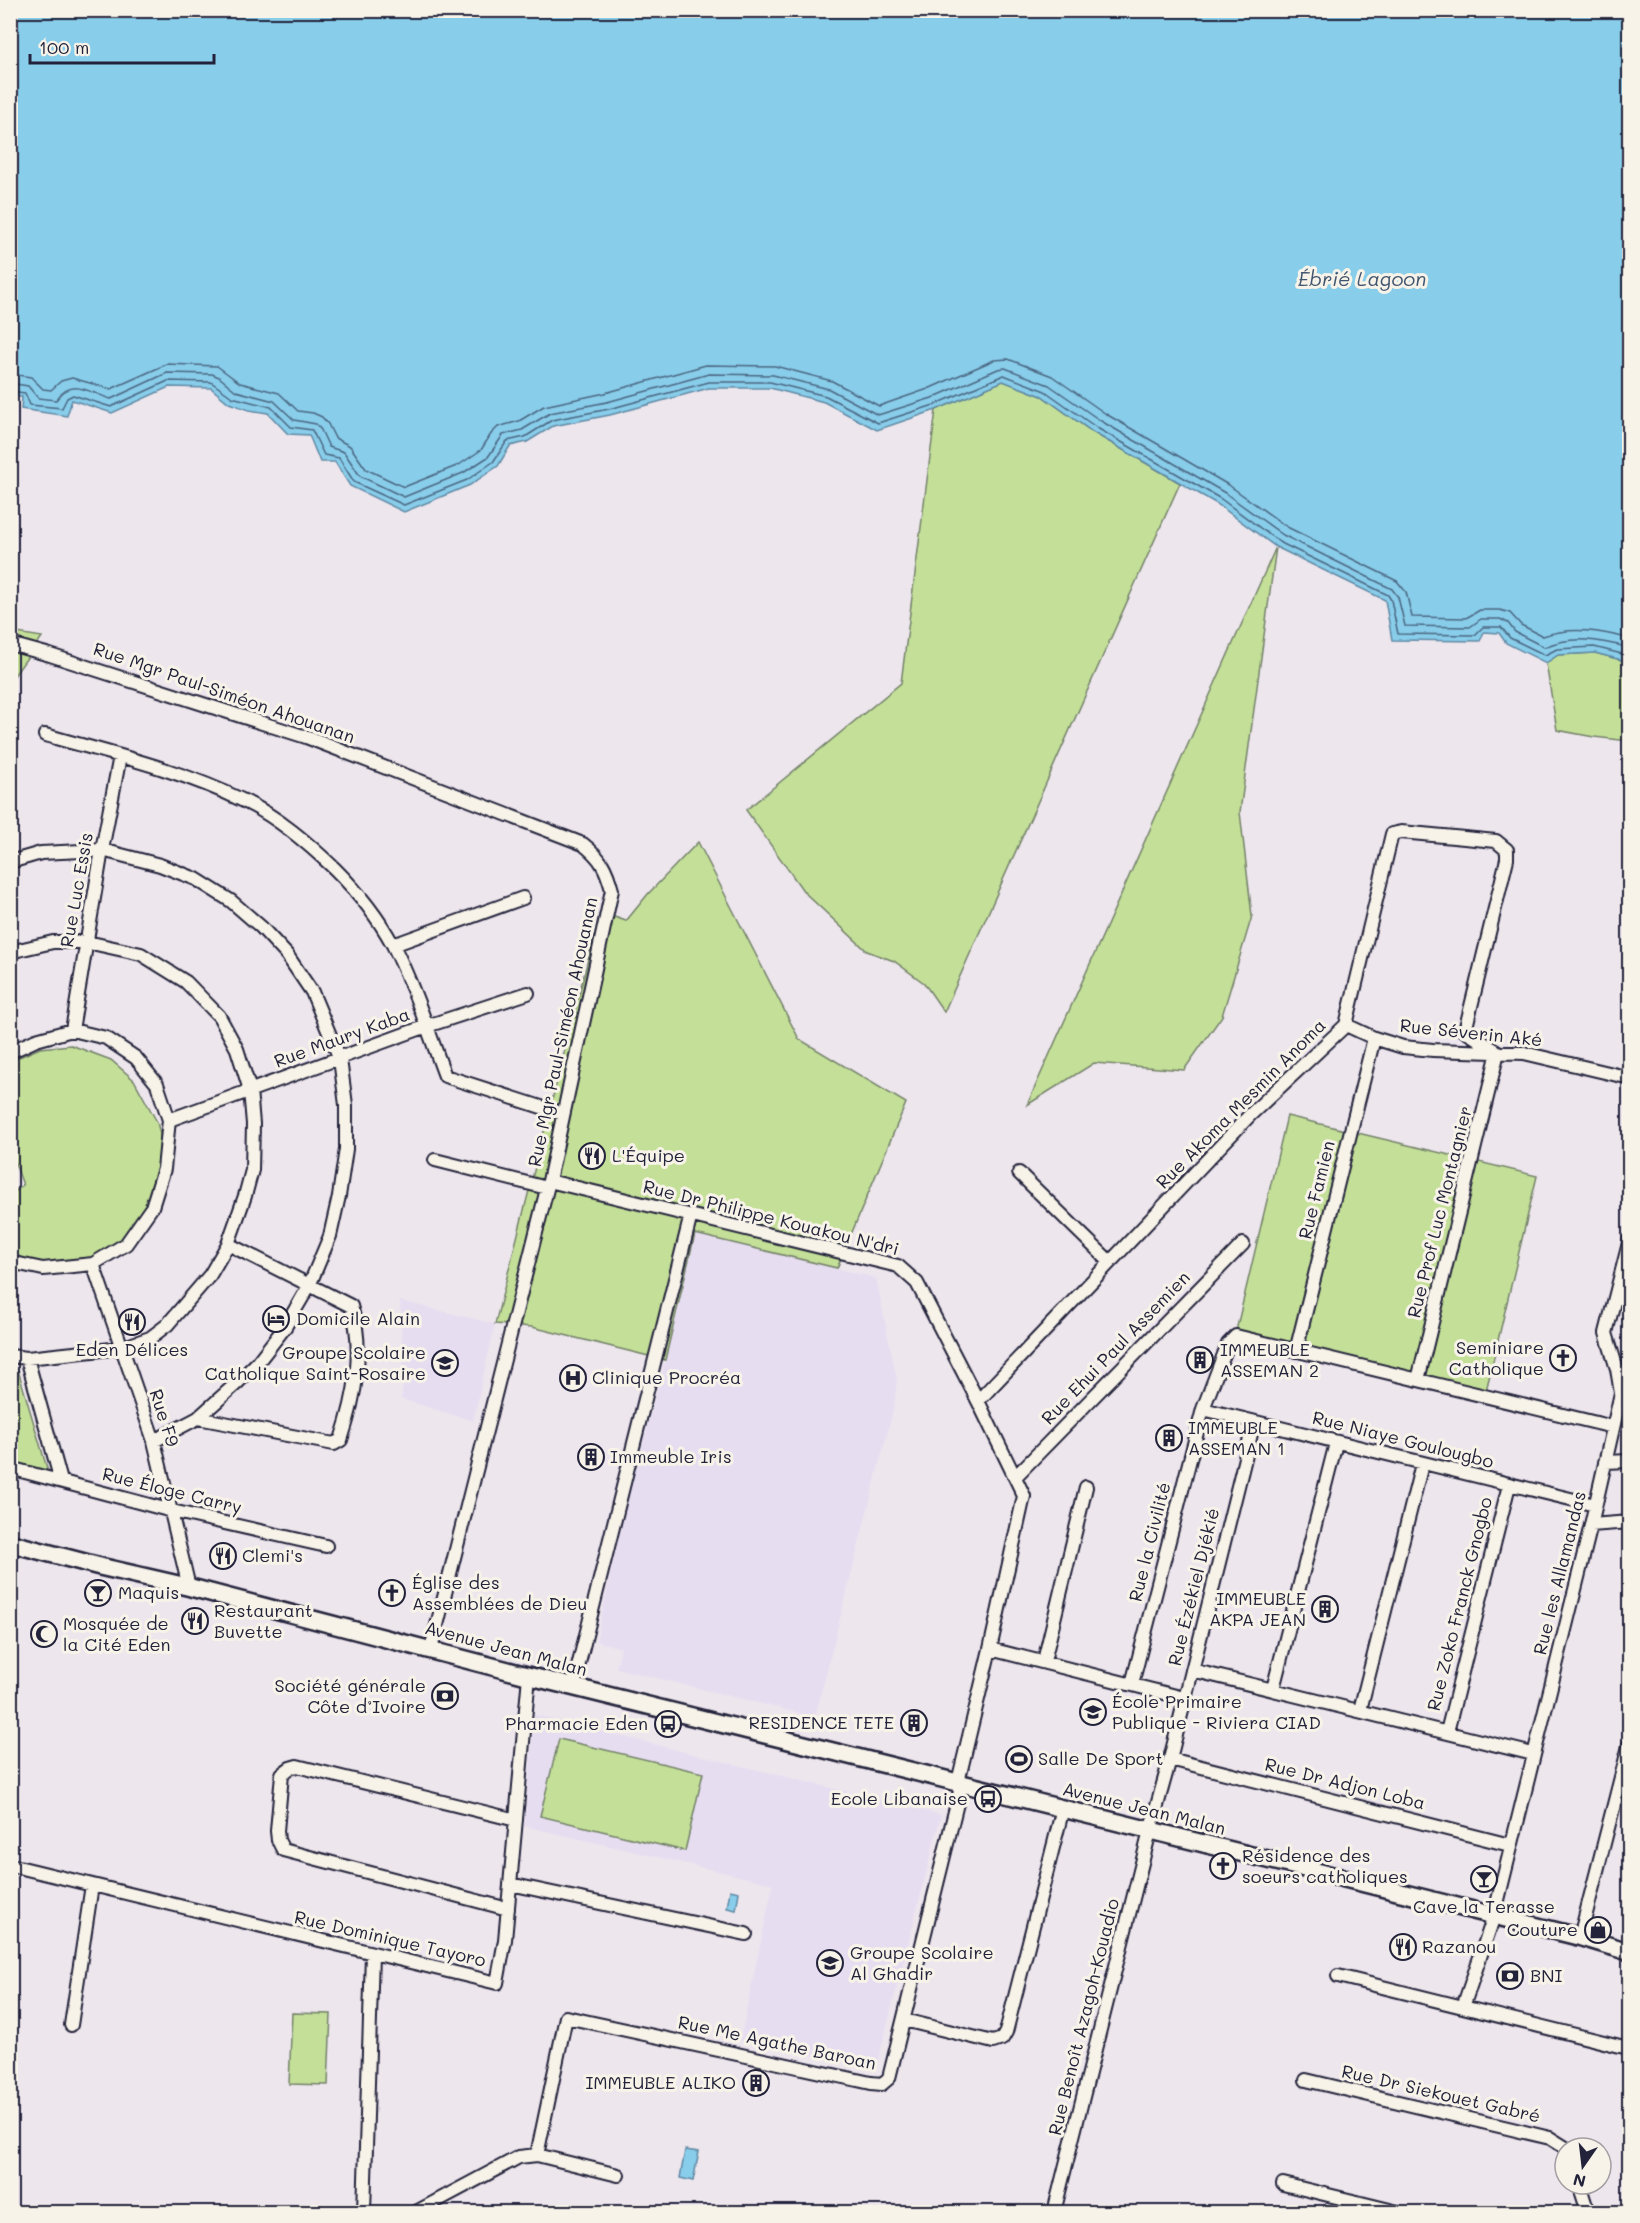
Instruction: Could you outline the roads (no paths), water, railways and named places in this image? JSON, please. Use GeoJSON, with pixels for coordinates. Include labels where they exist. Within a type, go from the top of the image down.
{"type":"FeatureCollection","features":[{"type":"Feature","properties":{"kind":"main road","name":"Avenue Jean Malan"},"geometry":{"type":"LineString","coordinates":[[10,1544],[189,1587],[529,1676],[1580,1937],[1629,1952]]}},
{"type":"Feature","properties":{"kind":"street","name":"Rue Mgr Paul-Siméon Ahouanan"},"geometry":{"type":"LineString","coordinates":[[10,644],[71,661],[306,737],[583,844],[598,856],[608,873],[612,890],[564,1114],[431,1649]]}},
{"type":"Feature","properties":{"kind":"street"},"geometry":{"type":"LineString","coordinates":[[45,735],[120,756],[211,786],[246,801],[287,827],[324,858],[353,887],[393,945],[446,1076],[564,1114]]}},
{"type":"Feature","properties":{"kind":"street","name":"Rue Luc Essis"},"geometry":{"type":"LineString","coordinates":[[72,1030],[120,756]]}},
{"type":"Feature","properties":{"kind":"street","name":"Rue Akoma Mesmin Anoma"},"geometry":{"type":"LineString","coordinates":[[978,1401],[1250,1115],[1346,1025],[1392,834],[1401,832],[1496,841],[1507,850],[1508,859],[1465,1031],[1498,1052]]}},
{"type":"Feature","properties":{"kind":"street"},"geometry":{"type":"LineString","coordinates":[[10,862],[41,853],[102,850],[160,865],[196,879],[231,901],[261,927],[287,955],[312,992],[340,1059],[345,1105],[345,1149],[341,1184],[330,1236],[309,1286],[285,1327],[256,1363],[198,1418],[154,1441]]}},
{"type":"Feature","properties":{"kind":"street"},"geometry":{"type":"LineString","coordinates":[[393,945],[523,898]]}},
{"type":"Feature","properties":{"kind":"street"},"geometry":{"type":"LineString","coordinates":[[10,952],[53,942],[87,942],[141,954],[186,982],[219,1016],[237,1049],[250,1090],[253,1124],[252,1170],[228,1244],[210,1275],[167,1325],[150,1338],[121,1348],[27,1358],[10,1356]]}},
{"type":"Feature","properties":{"kind":"street","name":"Rue Maury Kaba"},"geometry":{"type":"LineString","coordinates":[[169,1120],[427,1026],[528,993]]}},
{"type":"Feature","properties":{"kind":"street","name":"Rue Séverin Aké"},"geometry":{"type":"LineString","coordinates":[[1346,1025],[1374,1038],[1403,1047],[1524,1053],[1629,1078]]}},
{"type":"Feature","properties":{"kind":"street"},"geometry":{"type":"LineString","coordinates":[[10,1052],[36,1040],[72,1030],[106,1038],[136,1058],[157,1084],[169,1120],[164,1168],[152,1207],[126,1244],[93,1264],[43,1269],[10,1262]]}},
{"type":"Feature","properties":{"kind":"street","name":"Rue Famien"},"geometry":{"type":"LineString","coordinates":[[1296,1351],[1374,1038]]}},
{"type":"Feature","properties":{"kind":"street","name":"Rue Prof Luc Montagnier"},"geometry":{"type":"LineString","coordinates":[[1418,1380],[1498,1052]]}},
{"type":"Feature","properties":{"kind":"street","name":"Rue Dr Philippe Kouakou N'dri"},"geometry":{"type":"LineString","coordinates":[[435,1160],[691,1215],[898,1266],[917,1283],[1024,1496],[960,1782]]}},
{"type":"Feature","properties":{"kind":"street"},"geometry":{"type":"LineString","coordinates":[[1019,1173],[1110,1262]]}},
{"type":"Feature","properties":{"kind":"street"},"geometry":{"type":"LineString","coordinates":[[573,1687],[691,1215]]}},
{"type":"Feature","properties":{"kind":"street","name":"Rue les Allamandas"},"geometry":{"type":"LineString","coordinates":[[1463,2007],[1494,1916],[1591,1525],[1621,1393],[1617,1369],[1606,1333],[1629,1239]]}},
{"type":"Feature","properties":{"kind":"street"},"geometry":{"type":"LineString","coordinates":[[198,1418],[334,1444],[341,1440],[357,1379],[354,1314],[351,1306],[228,1244]]}},
{"type":"Feature","properties":{"kind":"street","name":"Rue Ehui Paul Assemien"},"geometry":{"type":"LineString","coordinates":[[1015,1477],[1243,1244]]}},
{"type":"Feature","properties":{"kind":"street","name":"Rue F9"},"geometry":{"type":"LineString","coordinates":[[93,1264],[154,1441],[189,1587]]}},
{"type":"Feature","properties":{"kind":"street","name":"Rue la Civilité"},"geometry":{"type":"LineString","coordinates":[[1132,1684],[1203,1409],[1228,1344],[1236,1336],[1296,1351]]}},
{"type":"Feature","properties":{"kind":"street"},"geometry":{"type":"LineString","coordinates":[[1296,1351],[1613,1427]]}},
{"type":"Feature","properties":{"kind":"street"},"geometry":{"type":"LineString","coordinates":[[27,1358],[61,1482]]}},
{"type":"Feature","properties":{"kind":"street","name":"Rue Niaye Goulougbo"},"geometry":{"type":"LineString","coordinates":[[1203,1409],[1595,1505]]}},
{"type":"Feature","properties":{"kind":"street","name":"Rue Ézékiel Djékié"},"geometry":{"type":"LineString","coordinates":[[1150,1831],[1254,1422]]}},
{"type":"Feature","properties":{"kind":"street"},"geometry":{"type":"LineString","coordinates":[[1273,1689],[1336,1443]]}},
{"type":"Feature","properties":{"kind":"street"},"geometry":{"type":"LineString","coordinates":[[1605,1462],[1629,1461]]}},
{"type":"Feature","properties":{"kind":"street"},"geometry":{"type":"LineString","coordinates":[[1360,1710],[1422,1464]]}},
{"type":"Feature","properties":{"kind":"street","name":"Rue Éloge Carry"},"geometry":{"type":"LineString","coordinates":[[10,1468],[172,1510],[326,1546]]}},
{"type":"Feature","properties":{"kind":"street","name":"Rue Zoko Franck Gnogbo"},"geometry":{"type":"LineString","coordinates":[[1447,1732],[1509,1485]]}},
{"type":"Feature","properties":{"kind":"street"},"geometry":{"type":"LineString","coordinates":[[1044,1661],[1086,1487]]}},
{"type":"Feature","properties":{"kind":"street"},"geometry":{"type":"LineString","coordinates":[[1591,1525],[1629,1522]]}},
{"type":"Feature","properties":{"kind":"street"},"geometry":{"type":"LineString","coordinates":[[990,1649],[1184,1698]]}},
{"type":"Feature","properties":{"kind":"street"},"geometry":{"type":"LineString","coordinates":[[1192,1670],[1533,1754]]}},
{"type":"Feature","properties":{"kind":"street","name":"Rue Dominique Tayoro"},"geometry":{"type":"LineString","coordinates":[[10,1864],[497,1983],[505,1940],[502,1907],[510,1884],[511,1819],[529,1676]]}},
{"type":"Feature","properties":{"kind":"street"},"geometry":{"type":"LineString","coordinates":[[1580,1937],[1629,1742]]}},
{"type":"Feature","properties":{"kind":"street","name":"Rue Dr Adjon Loba"},"geometry":{"type":"LineString","coordinates":[[1170,1759],[1510,1845]]}},
{"type":"Feature","properties":{"kind":"street"},"geometry":{"type":"LineString","coordinates":[[502,1907],[283,1850],[277,1831],[282,1774],[297,1766],[511,1819]]}},
{"type":"Feature","properties":{"kind":"street","name":"Rue Me Agathe Baroan"},"geometry":{"type":"LineString","coordinates":[[537,2155],[566,2017],[871,2083],[882,2084],[889,2078],[960,1782]]}},
{"type":"Feature","properties":{"kind":"street"},"geometry":{"type":"LineString","coordinates":[[904,2020],[993,2042],[1002,2039],[1006,2032],[1063,1808]]}},
{"type":"Feature","properties":{"kind":"street","name":"Rue Benoît Azagoh-Kouadio"},"geometry":{"type":"LineString","coordinates":[[1054,2212],[1150,1831]]}},
{"type":"Feature","properties":{"kind":"street"},"geometry":{"type":"LineString","coordinates":[[510,1884],[746,1934]]}},
{"type":"Feature","properties":{"kind":"street"},"geometry":{"type":"LineString","coordinates":[[71,2025],[92,1885]]}},
{"type":"Feature","properties":{"kind":"street"},"geometry":{"type":"LineString","coordinates":[[364,2212],[372,1954]]}},
{"type":"Feature","properties":{"kind":"street"},"geometry":{"type":"LineString","coordinates":[[1338,1976],[1624,2047]]}},
{"type":"Feature","properties":{"kind":"street","name":"Rue Dr Siekouet Gabré"},"geometry":{"type":"LineString","coordinates":[[1306,2080],[1553,2140]]}},
{"type":"Feature","properties":{"kind":"street"},"geometry":{"type":"LineString","coordinates":[[417,2212],[519,2157],[537,2155],[618,2175]]}},
{"type":"Feature","properties":{"kind":"street"},"geometry":{"type":"LineString","coordinates":[[1283,2184],[1398,2212]]}},
{"type":"Feature","properties":{"kind":"street"},"geometry":{"type":"LineString","coordinates":[[1583,2196],[1588,2212]]}},
{"type":"Feature","properties":{"kind":"water","name":"Ébrié Lagoon"},"geometry":{"type":"Polygon","coordinates":[[[10,11],[1629,11],[1629,662],[1595,653],[1558,655],[1546,663],[1506,643],[1499,633],[1484,632],[1480,641],[1392,640],[1385,600],[1276,547],[1217,504],[1094,433],[1042,396],[1003,381],[936,410],[877,430],[824,402],[770,388],[709,388],[610,415],[553,426],[527,442],[510,446],[498,466],[470,485],[404,512],[350,486],[335,462],[320,462],[309,435],[288,434],[268,413],[249,410],[229,403],[211,388],[169,387],[112,413],[72,400],[67,416],[21,409],[22,397],[10,396],[10,11]]]}},
{"type":"Feature","properties":{"kind":"water"},"geometry":{"type":"Polygon","coordinates":[[[730,1890],[739,1892],[736,1910],[727,1908],[730,1890]]]}},
{"type":"Feature","properties":{"kind":"water"},"geometry":{"type":"Polygon","coordinates":[[[685,2150],[699,2152],[693,2181],[680,2178],[685,2150]]]}},
{"type":"Feature","properties":{"kind":"place","name":"L'Équipe"},"geometry":{"type":"Point","coordinates":[592,1156]}},
{"type":"Feature","properties":{"kind":"place","name":"Domicile Alain"},"geometry":{"type":"Point","coordinates":[276,1319]}},
{"type":"Feature","properties":{"kind":"place","name":"Eden Délices"},"geometry":{"type":"Point","coordinates":[132,1322]}},
{"type":"Feature","properties":{"kind":"place","name":"Seminiare Catholique"},"geometry":{"type":"Point","coordinates":[1563,1358]}},
{"type":"Feature","properties":{"kind":"place","name":"IMMEUBLE ASSEMAN 2"},"geometry":{"type":"Point","coordinates":[1200,1360]}},
{"type":"Feature","properties":{"kind":"place","name":"Groupe Scolaire Catholique Saint-Rosaire"},"geometry":{"type":"Point","coordinates":[445,1363]}},
{"type":"Feature","properties":{"kind":"place","name":"Clinique Procréa"},"geometry":{"type":"Point","coordinates":[573,1378]}},
{"type":"Feature","properties":{"kind":"place","name":"IMMEUBLE ASSEMAN 1"},"geometry":{"type":"Point","coordinates":[1169,1438]}},
{"type":"Feature","properties":{"kind":"place","name":"Immeuble Iris"},"geometry":{"type":"Point","coordinates":[591,1457]}},
{"type":"Feature","properties":{"kind":"place","name":"Clemi's"},"geometry":{"type":"Point","coordinates":[223,1556]}},
{"type":"Feature","properties":{"kind":"place","name":"Maquis"},"geometry":{"type":"Point","coordinates":[98,1593]}},
{"type":"Feature","properties":{"kind":"place","name":"Église des Assemblées de Dieu"},"geometry":{"type":"Point","coordinates":[392,1593]}},
{"type":"Feature","properties":{"kind":"place","name":"IMMEUBLE AKPA JEAN"},"geometry":{"type":"Point","coordinates":[1325,1609]}},
{"type":"Feature","properties":{"kind":"place","name":"Restaurant Buvette"},"geometry":{"type":"Point","coordinates":[195,1621]}},
{"type":"Feature","properties":{"kind":"place","name":"Mosquée de la Cité Eden"},"geometry":{"type":"Point","coordinates":[44,1634]}},
{"type":"Feature","properties":{"kind":"place","name":"Société générale Côte d’Ivoire"},"geometry":{"type":"Point","coordinates":[445,1696]}},
{"type":"Feature","properties":{"kind":"place","name":"École Primaire Publique - Riviera CIAD"},"geometry":{"type":"Point","coordinates":[1093,1712]}},
{"type":"Feature","properties":{"kind":"place","name":"RESIDENCE TETE"},"geometry":{"type":"Point","coordinates":[914,1723]}},
{"type":"Feature","properties":{"kind":"place","name":"Pharmacie Eden"},"geometry":{"type":"Point","coordinates":[668,1724]}},
{"type":"Feature","properties":{"kind":"place","name":"Salle De Sport"},"geometry":{"type":"Point","coordinates":[1019,1759]}},
{"type":"Feature","properties":{"kind":"place","name":"Ecole Libanaise"},"geometry":{"type":"Point","coordinates":[988,1799]}},
{"type":"Feature","properties":{"kind":"place","name":"Résidence des soeurs catholiques"},"geometry":{"type":"Point","coordinates":[1223,1866]}},
{"type":"Feature","properties":{"kind":"place","name":"Cave la Terasse"},"geometry":{"type":"Point","coordinates":[1484,1879]}},
{"type":"Feature","properties":{"kind":"place","name":"Couture"},"geometry":{"type":"Point","coordinates":[1598,1930]}},
{"type":"Feature","properties":{"kind":"place","name":"Razanou"},"geometry":{"type":"Point","coordinates":[1403,1947]}},
{"type":"Feature","properties":{"kind":"place","name":"Groupe Scolaire Al Ghadir"},"geometry":{"type":"Point","coordinates":[830,1963]}},
{"type":"Feature","properties":{"kind":"place","name":"BNI"},"geometry":{"type":"Point","coordinates":[1510,1976]}},
{"type":"Feature","properties":{"kind":"place","name":"IMMEUBLE ALIKO"},"geometry":{"type":"Point","coordinates":[756,2083]}}]}
